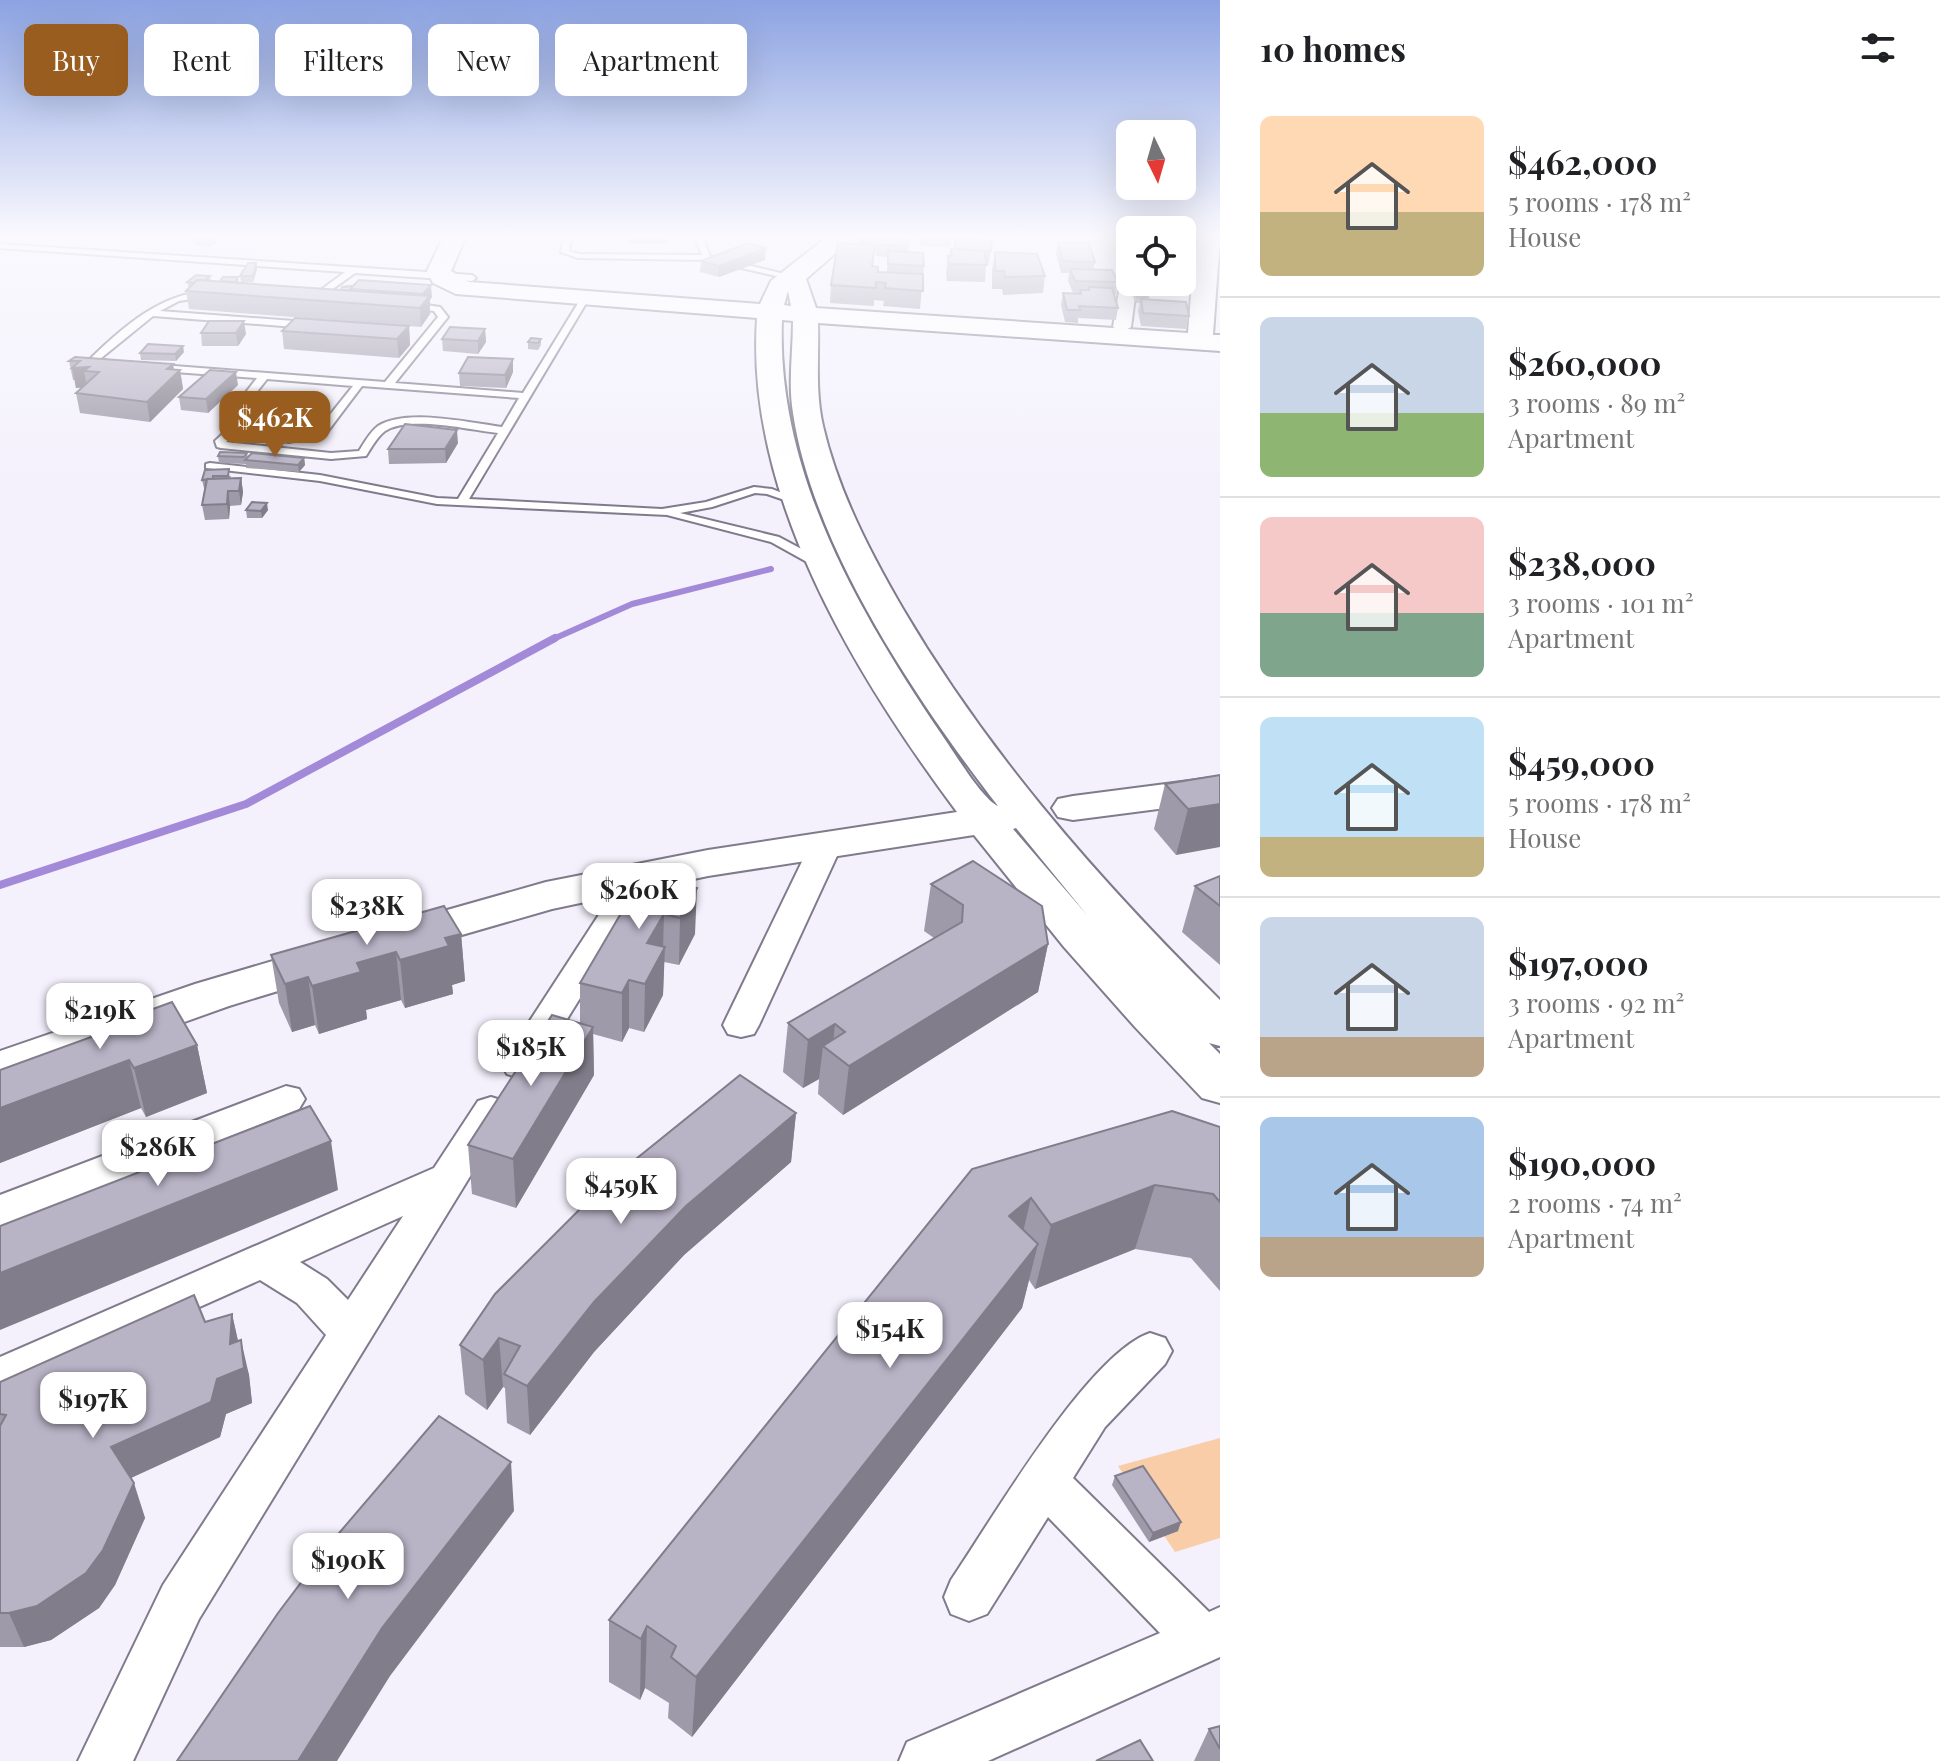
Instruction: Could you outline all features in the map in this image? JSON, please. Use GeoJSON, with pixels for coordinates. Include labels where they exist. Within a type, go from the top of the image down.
{"type":"FeatureCollection","features":[{"type":"Feature","properties":{"kind":"main road"},"geometry":{"type":"LineString","coordinates":[[787,318],[772,396],[799,502],[825,566],[862,639],[913,724],[984,821],[1075,930],[1220,1085]]}},
{"type":"Feature","properties":{"kind":"main road"},"geometry":{"type":"LineString","coordinates":[[794,318],[802,354],[805,397],[814,446],[843,527],[900,637],[955,719],[1028,814],[1111,911],[1220,1029]]}},
{"type":"Feature","properties":{"kind":"main road"},"geometry":{"type":"LineString","coordinates":[[972,318],[1210,338]]}},
{"type":"Feature","properties":{"kind":"main road"},"geometry":{"type":"LineString","coordinates":[[1000,318],[1122,327],[1210,338]]}},
{"type":"Feature","properties":{"kind":"main road"},"geometry":{"type":"LineString","coordinates":[[1073,808],[1220,789]]}},
{"type":"Feature","properties":{"kind":"main road"},"geometry":{"type":"LineString","coordinates":[[0,1070],[212,995],[546,896],[826,845],[1028,814]]}},
{"type":"Feature","properties":{"kind":"street"},"geometry":{"type":"LineString","coordinates":[[1122,327],[1123,318]]}},
{"type":"Feature","properties":{"kind":"street"},"geometry":{"type":"LineString","coordinates":[[1028,814],[1073,808]]}},
{"type":"Feature","properties":{"kind":"street"},"geometry":{"type":"LineString","coordinates":[[741,1025],[826,845]]}},
{"type":"Feature","properties":{"kind":"street"},"geometry":{"type":"LineString","coordinates":[[105,1761],[181,1602],[639,877]]}},
{"type":"Feature","properties":{"kind":"street"},"geometry":{"type":"LineString","coordinates":[[0,1211],[286,1099]]}},
{"type":"Feature","properties":{"kind":"street"},"geometry":{"type":"LineString","coordinates":[[0,1377],[448,1179]]}},
{"type":"Feature","properties":{"kind":"street"},"geometry":{"type":"LineString","coordinates":[[261,1262],[294,1276],[319,1293],[338,1315],[349,1337]]}},
{"type":"Feature","properties":{"kind":"street"},"geometry":{"type":"LineString","coordinates":[[969,1597],[1089,1413],[1150,1351]]}},
{"type":"Feature","properties":{"kind":"street"},"geometry":{"type":"LineString","coordinates":[[926,1761],[1210,1635],[1045,1482]]}},
{"type":"Feature","properties":{"kind":"lane"},"geometry":{"type":"LineString","coordinates":[[129,366],[99,364],[95,359],[146,318]]}},
{"type":"Feature","properties":{"kind":"lane"},"geometry":{"type":"LineString","coordinates":[[219,318],[321,326]]}},
{"type":"Feature","properties":{"kind":"lane"},"geometry":{"type":"LineString","coordinates":[[387,386],[439,318]]}},
{"type":"Feature","properties":{"kind":"lane"},"geometry":{"type":"LineString","coordinates":[[462,502],[573,318]]}},
{"type":"Feature","properties":{"kind":"lane"},"geometry":{"type":"LineString","coordinates":[[413,334],[429,335]]}},
{"type":"Feature","properties":{"kind":"lane"},"geometry":{"type":"LineString","coordinates":[[144,367],[526,396]]}},
{"type":"Feature","properties":{"kind":"lane"},"geometry":{"type":"LineString","coordinates":[[264,376],[228,422],[228,427],[233,431],[284,438],[314,436],[321,433],[359,384]]}},
{"type":"Feature","properties":{"kind":"lane"},"geometry":{"type":"LineString","coordinates":[[233,431],[220,441],[221,445],[331,456],[362,454],[380,429],[393,424],[439,423],[505,431]]}},
{"type":"Feature","properties":{"kind":"lane"},"geometry":{"type":"LineString","coordinates":[[210,466],[320,478],[415,498],[462,502],[662,512],[699,507],[754,490],[768,491],[799,502]]}},
{"type":"Feature","properties":{"kind":"lane"},"geometry":{"type":"LineString","coordinates":[[662,512],[775,539],[825,566]]}},
{"type":"Feature","properties":{"kind":"shaded area"},"geometry":{"type":"Polygon","coordinates":[[[1220,1438],[1220,1538],[1175,1552],[1118,1466],[1220,1438]]]}},
{"type":"Feature","properties":{"kind":"building"},"geometry":{"type":"Polygon","coordinates":[[[295,318],[409,326],[397,339],[282,331],[295,318]]]}},
{"type":"Feature","properties":{"kind":"building"},"geometry":{"type":"Polygon","coordinates":[[[209,321],[244,321],[236,333],[201,333],[209,321]]]}},
{"type":"Feature","properties":{"kind":"building"},"geometry":{"type":"Polygon","coordinates":[[[450,327],[485,329],[478,341],[442,339],[450,327]]]}},
{"type":"Feature","properties":{"kind":"building"},"geometry":{"type":"Polygon","coordinates":[[[531,338],[541,339],[538,343],[528,342],[531,338]]]}},
{"type":"Feature","properties":{"kind":"building"},"geometry":{"type":"Polygon","coordinates":[[[148,344],[183,346],[175,354],[140,353],[148,344]]]}},
{"type":"Feature","properties":{"kind":"building"},"geometry":{"type":"Polygon","coordinates":[[[75,357],[173,364],[167,369],[180,370],[147,402],[76,393],[99,372],[84,371],[89,367],[72,368],[80,361],[69,361],[75,357]]]}},
{"type":"Feature","properties":{"kind":"building"},"geometry":{"type":"Polygon","coordinates":[[[468,357],[513,359],[505,375],[459,373],[468,357]]]}},
{"type":"Feature","properties":{"kind":"building"},"geometry":{"type":"Polygon","coordinates":[[[210,370],[236,372],[206,399],[179,397],[210,370]]]}},
{"type":"Feature","properties":{"kind":"building"},"geometry":{"type":"Polygon","coordinates":[[[270,415],[285,417],[278,424],[263,423],[270,415]]]}},
{"type":"Feature","properties":{"kind":"building"},"geometry":{"type":"Polygon","coordinates":[[[405,424],[457,430],[445,449],[388,449],[405,424]]]}},
{"type":"Feature","properties":{"kind":"building"},"geometry":{"type":"Polygon","coordinates":[[[220,452],[247,453],[244,457],[218,456],[220,452]]]}},
{"type":"Feature","properties":{"kind":"building"},"geometry":{"type":"Polygon","coordinates":[[[252,453],[304,458],[298,465],[245,460],[252,453]]]}},
{"type":"Feature","properties":{"kind":"building"},"geometry":{"type":"Polygon","coordinates":[[[229,469],[228,476],[202,480],[205,470],[229,469]]]}},
{"type":"Feature","properties":{"kind":"building"},"geometry":{"type":"Polygon","coordinates":[[[241,478],[239,491],[228,491],[227,504],[202,505],[207,479],[241,478]]]}},
{"type":"Feature","properties":{"kind":"building"},"geometry":{"type":"Polygon","coordinates":[[[252,502],[267,503],[261,511],[246,510],[252,502]]]}},
{"type":"Feature","properties":{"kind":"building"},"geometry":{"type":"Polygon","coordinates":[[[1220,775],[1220,804],[1188,809],[1165,784],[1220,775]]]}},
{"type":"Feature","properties":{"kind":"building"},"geometry":{"type":"Polygon","coordinates":[[[973,861],[1042,906],[1048,944],[849,1066],[823,1046],[845,1032],[835,1024],[808,1040],[788,1023],[962,922],[963,905],[931,884],[973,861]]]}},
{"type":"Feature","properties":{"kind":"building"},"geometry":{"type":"Polygon","coordinates":[[[650,864],[685,872],[679,883],[697,888],[680,918],[664,914],[647,943],[665,947],[645,984],[629,980],[622,993],[580,983],[650,864]]]}},
{"type":"Feature","properties":{"kind":"building"},"geometry":{"type":"Polygon","coordinates":[[[1220,876],[1220,906],[1195,886],[1220,876]]]}},
{"type":"Feature","properties":{"kind":"building"},"geometry":{"type":"Polygon","coordinates":[[[444,906],[461,934],[445,938],[449,946],[400,960],[396,952],[357,963],[361,972],[312,986],[308,977],[285,984],[271,955],[444,906]]]}},
{"type":"Feature","properties":{"kind":"building"},"geometry":{"type":"Polygon","coordinates":[[[136,1002],[142,1013],[172,1002],[197,1045],[134,1068],[129,1060],[0,1108],[0,1070],[94,1036],[92,1032],[106,1027],[100,1015],[136,1002]]]}},
{"type":"Feature","properties":{"kind":"building"},"geometry":{"type":"Polygon","coordinates":[[[552,1015],[593,1027],[513,1159],[468,1145],[552,1015]]]}},
{"type":"Feature","properties":{"kind":"building"},"geometry":{"type":"Polygon","coordinates":[[[740,1075],[796,1113],[686,1206],[594,1302],[527,1386],[504,1374],[520,1346],[499,1338],[483,1360],[460,1345],[495,1294],[605,1184],[740,1075]]]}},
{"type":"Feature","properties":{"kind":"building"},"geometry":{"type":"Polygon","coordinates":[[[310,1106],[331,1141],[0,1273],[0,1226],[310,1106]]]}},
{"type":"Feature","properties":{"kind":"building"},"geometry":{"type":"Polygon","coordinates":[[[1172,1111],[1220,1127],[1220,1202],[1213,1194],[1155,1185],[1051,1225],[1031,1198],[1009,1216],[1038,1244],[696,1677],[671,1657],[676,1646],[647,1626],[641,1639],[609,1620],[972,1169],[1172,1111]]]}},
{"type":"Feature","properties":{"kind":"building"},"geometry":{"type":"Polygon","coordinates":[[[194,1295],[205,1322],[232,1314],[230,1344],[241,1340],[244,1368],[217,1379],[211,1402],[111,1447],[134,1483],[103,1550],[86,1573],[37,1606],[0,1613],[0,1426],[6,1415],[0,1414],[0,1382],[194,1295]]]}},
{"type":"Feature","properties":{"kind":"building"},"geometry":{"type":"Polygon","coordinates":[[[439,1416],[511,1462],[382,1628],[298,1761],[177,1761],[278,1613],[334,1539],[439,1416]]]}},
{"type":"Feature","properties":{"kind":"building"},"geometry":{"type":"Polygon","coordinates":[[[1143,1466],[1181,1522],[1153,1533],[1115,1476],[1143,1466]]]}},
{"type":"Feature","properties":{"kind":"building"},"geometry":{"type":"Polygon","coordinates":[[[1220,1726],[1220,1749],[1209,1729],[1220,1726]]]}},
{"type":"Feature","properties":{"kind":"building"},"geometry":{"type":"Polygon","coordinates":[[[1140,1740],[1153,1761],[1096,1761],[1140,1740]]]}},
{"type":"Feature","properties":{"kind":"waterway"},"geometry":{"type":"LineString","coordinates":[[553,639],[632,604],[771,569]]}},
{"type":"Feature","properties":{"kind":"waterway"},"geometry":{"type":"LineString","coordinates":[[0,885],[246,804],[553,639]]}}]}
